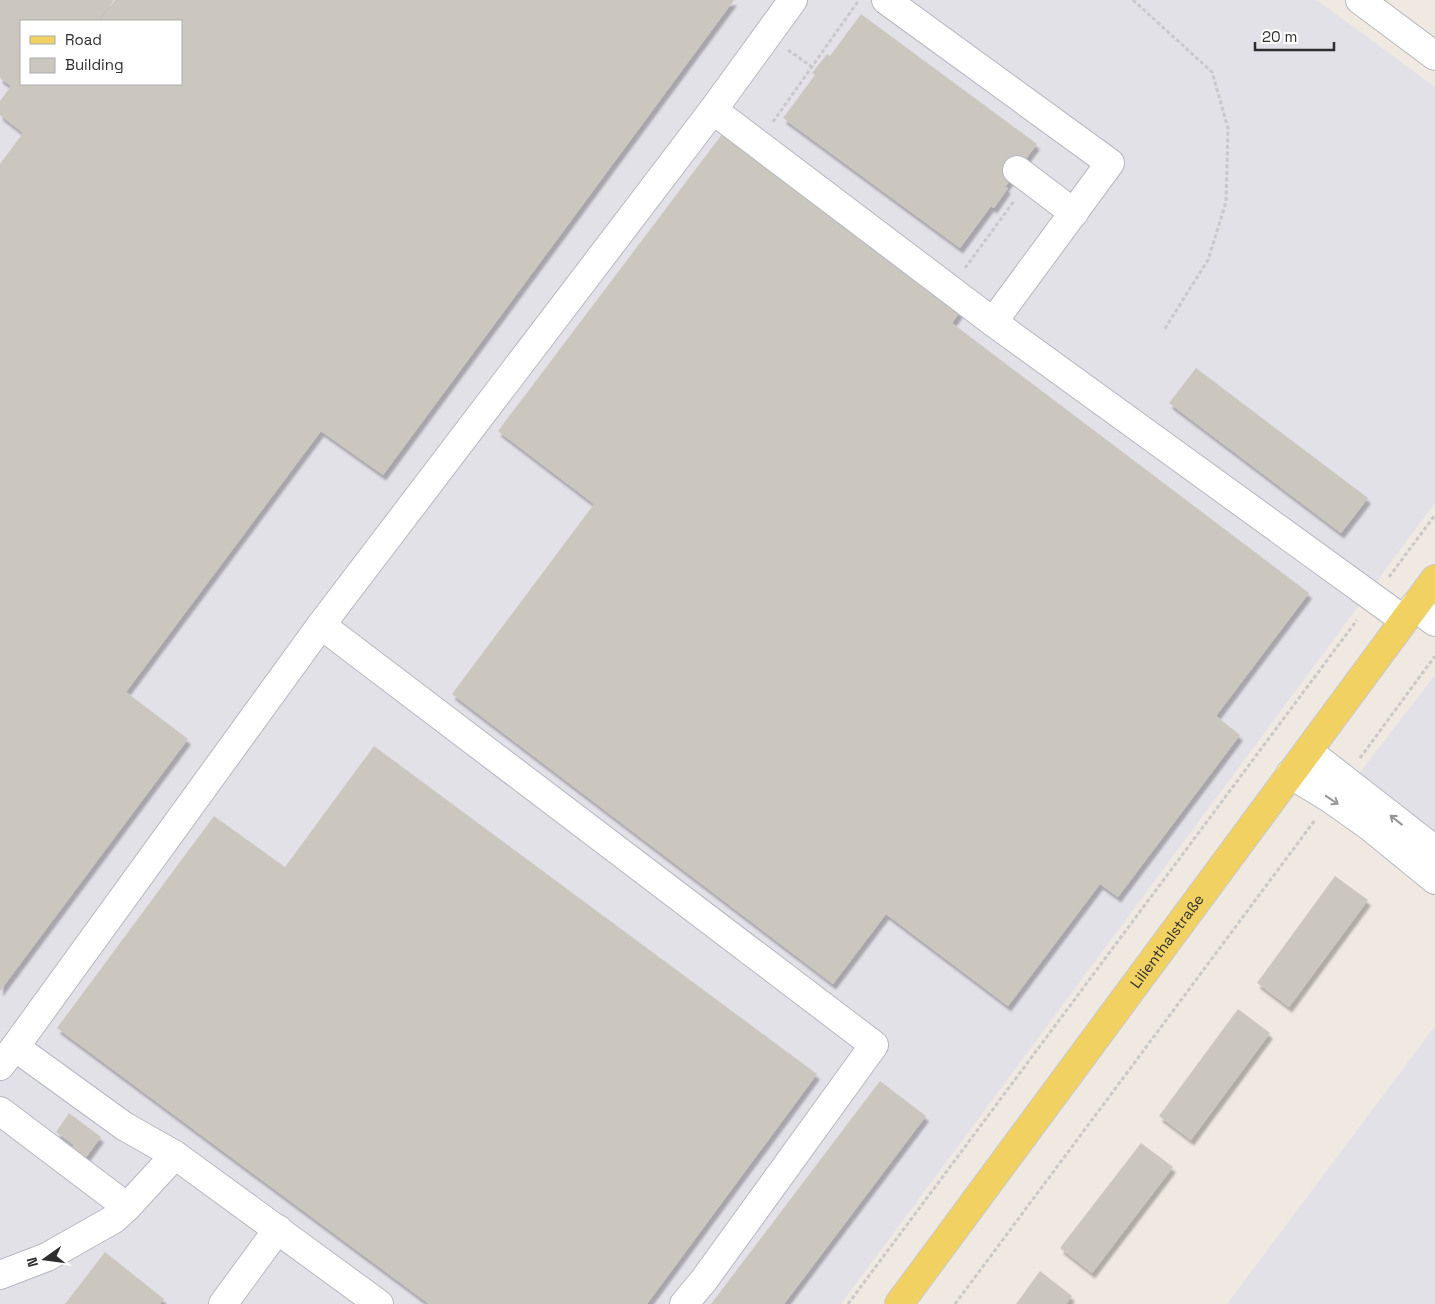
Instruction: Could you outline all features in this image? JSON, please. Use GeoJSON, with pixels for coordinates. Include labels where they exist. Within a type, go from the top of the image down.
{"type":"FeatureCollection","features":[{"type":"Feature","properties":{"kind":"main road","name":"Lilienthalstraße"},"geometry":{"type":"LineString","coordinates":[[899,1304],[1290,774],[1418,616],[1435,578]]}},
{"type":"Feature","properties":{"kind":"street"},"geometry":{"type":"LineString","coordinates":[[379,1304],[175,1155],[8,1057],[321,626],[713,110],[793,0]]}},
{"type":"Feature","properties":{"kind":"street"},"geometry":{"type":"LineString","coordinates":[[886,0],[1110,163],[993,322]]}},
{"type":"Feature","properties":{"kind":"street"},"geometry":{"type":"LineString","coordinates":[[1360,0],[1435,56]]}},
{"type":"Feature","properties":{"kind":"street"},"geometry":{"type":"LineString","coordinates":[[713,110],[993,322],[1374,597],[1418,616]]}},
{"type":"Feature","properties":{"kind":"street"},"geometry":{"type":"LineString","coordinates":[[1017,170],[1074,212]]}},
{"type":"Feature","properties":{"kind":"street"},"geometry":{"type":"LineString","coordinates":[[321,626],[874,1045],[710,1272],[684,1304]]}},
{"type":"Feature","properties":{"kind":"street"},"geometry":{"type":"LineString","coordinates":[[1308,751],[1368,826],[1435,880]]}},
{"type":"Feature","properties":{"kind":"street"},"geometry":{"type":"LineString","coordinates":[[1290,774],[1338,789],[1435,850]]}},
{"type":"Feature","properties":{"kind":"street"},"geometry":{"type":"LineString","coordinates":[[0,1111],[127,1207]]}},
{"type":"Feature","properties":{"kind":"street"},"geometry":{"type":"LineString","coordinates":[[0,1275],[47,1257],[114,1218],[127,1207],[175,1155]]}},
{"type":"Feature","properties":{"kind":"street"},"geometry":{"type":"LineString","coordinates":[[223,1304],[278,1229]]}},
{"type":"Feature","properties":{"kind":"path"},"geometry":{"type":"LineString","coordinates":[[770,126],[859,0]]}},
{"type":"Feature","properties":{"kind":"path"},"geometry":{"type":"LineString","coordinates":[[1133,0],[1212,72],[1228,128],[1226,202],[1208,260],[1164,330]]}},
{"type":"Feature","properties":{"kind":"path"},"geometry":{"type":"LineString","coordinates":[[950,289],[1014,201],[1009,197]]}},
{"type":"Feature","properties":{"kind":"path"},"geometry":{"type":"LineString","coordinates":[[848,1304],[1435,515]]}},
{"type":"Feature","properties":{"kind":"path"},"geometry":{"type":"LineString","coordinates":[[955,1304],[1435,656]]}},
{"type":"Feature","properties":{"kind":"shaded area"},"geometry":{"type":"Polygon","coordinates":[[[0,0],[1317,0],[1435,87],[1435,503],[841,1304],[0,1304],[0,0]]]}},
{"type":"Feature","properties":{"kind":"shaded area"},"geometry":{"type":"Polygon","coordinates":[[[1435,675],[1435,896],[1353,828],[1329,813],[1435,675]]]}},
{"type":"Feature","properties":{"kind":"shaded area"},"geometry":{"type":"Polygon","coordinates":[[[1435,1026],[1435,1304],[1227,1304],[1435,1026]]]}},
{"type":"Feature","properties":{"kind":"building"},"geometry":{"type":"Polygon","coordinates":[[[0,0],[114,0],[99,20],[20,20],[20,85],[182,85],[182,20],[100,20],[115,0],[734,0],[383,475],[321,431],[126,692],[188,739],[0,991],[0,164],[23,133],[0,115],[0,101],[11,86],[0,78],[0,0]]]}},
{"type":"Feature","properties":{"kind":"building"},"geometry":{"type":"Polygon","coordinates":[[[861,14],[1037,144],[1005,187],[1008,188],[994,208],[991,206],[960,248],[783,118],[815,75],[812,73],[827,54],[830,56],[861,14]]]}},
{"type":"Feature","properties":{"kind":"building"},"geometry":{"type":"Polygon","coordinates":[[[723,133],[960,312],[952,323],[1309,593],[1216,716],[1240,735],[1118,897],[1100,884],[1008,1006],[886,914],[833,984],[452,694],[594,504],[498,431],[723,133]]]}},
{"type":"Feature","properties":{"kind":"building"},"geometry":{"type":"Polygon","coordinates":[[[1196,368],[1368,498],[1341,533],[1169,403],[1196,368]]]}},
{"type":"Feature","properties":{"kind":"building"},"geometry":{"type":"Polygon","coordinates":[[[374,746],[817,1074],[647,1304],[429,1304],[57,1028],[214,816],[285,867],[374,746]]]}},
{"type":"Feature","properties":{"kind":"building"},"geometry":{"type":"Polygon","coordinates":[[[1335,876],[1368,900],[1289,1007],[1257,983],[1335,876]]]}},
{"type":"Feature","properties":{"kind":"building"},"geometry":{"type":"Polygon","coordinates":[[[1238,1009],[1270,1033],[1191,1140],[1159,1116],[1238,1009]]]}},
{"type":"Feature","properties":{"kind":"building"},"geometry":{"type":"Polygon","coordinates":[[[880,1081],[926,1116],[784,1304],[711,1304],[880,1081]]]}},
{"type":"Feature","properties":{"kind":"building"},"geometry":{"type":"Polygon","coordinates":[[[69,1113],[101,1137],[84,1160],[70,1150],[74,1145],[56,1132],[69,1113]]]}},
{"type":"Feature","properties":{"kind":"building"},"geometry":{"type":"Polygon","coordinates":[[[1141,1143],[1173,1167],[1092,1273],[1060,1248],[1141,1143]]]}},
{"type":"Feature","properties":{"kind":"building"},"geometry":{"type":"Polygon","coordinates":[[[105,1252],[164,1299],[160,1304],[65,1304],[105,1252]]]}},
{"type":"Feature","properties":{"kind":"building"},"geometry":{"type":"Polygon","coordinates":[[[1040,1271],[1072,1296],[1066,1304],[1016,1304],[1040,1271]]]}}]}
